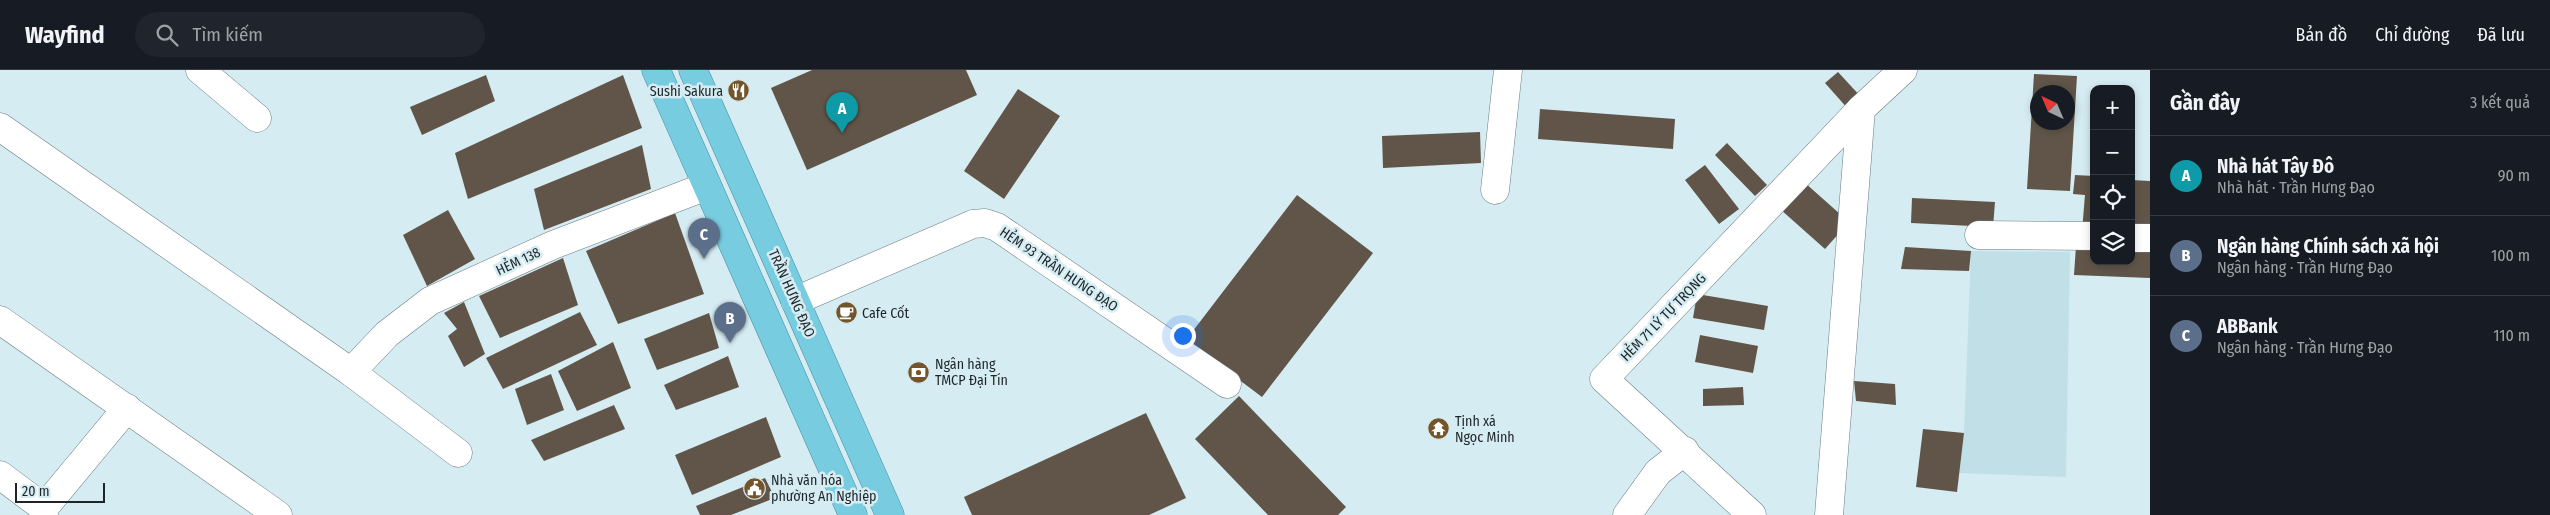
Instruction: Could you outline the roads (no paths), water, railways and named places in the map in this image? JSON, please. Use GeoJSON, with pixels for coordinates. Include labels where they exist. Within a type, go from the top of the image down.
{"type":"FeatureCollection","features":[{"type":"Feature","properties":{"kind":"highway"},"geometry":{"type":"LineString","coordinates":[[656,70],[853,515]]}},
{"type":"Feature","properties":{"kind":"highway","name":"TRẦN HƯNG ĐẠO"},"geometry":{"type":"LineString","coordinates":[[693,70],[890,515]]}},
{"type":"Feature","properties":{"kind":"street"},"geometry":{"type":"LineString","coordinates":[[200,70],[257,118]]}},
{"type":"Feature","properties":{"kind":"street"},"geometry":{"type":"LineString","coordinates":[[1495,190],[1508,70]]}},
{"type":"Feature","properties":{"kind":"street","name":"HẺM 71 LÝ TỰ TRỌNG"},"geometry":{"type":"LineString","coordinates":[[1752,515],[1685,451],[1604,380],[1861,109],[1903,70]]}},
{"type":"Feature","properties":{"kind":"street"},"geometry":{"type":"LineString","coordinates":[[1828,515],[1861,109]]}},
{"type":"Feature","properties":{"kind":"street"},"geometry":{"type":"LineString","coordinates":[[0,127],[351,372],[458,454]]}},
{"type":"Feature","properties":{"kind":"street","name":"HẺM 138"},"geometry":{"type":"LineString","coordinates":[[351,372],[387,334],[430,301],[553,245],[707,186]]}},
{"type":"Feature","properties":{"kind":"street","name":"HẺM 93 TRẦN HƯNG ĐẠO"},"geometry":{"type":"LineString","coordinates":[[796,301],[973,224],[985,223],[997,227],[1227,384]]}},
{"type":"Feature","properties":{"kind":"street"},"geometry":{"type":"LineString","coordinates":[[1980,235],[2090,236]]}},
{"type":"Feature","properties":{"kind":"street"},"geometry":{"type":"LineString","coordinates":[[2135,238],[2150,238]]}},
{"type":"Feature","properties":{"kind":"street"},"geometry":{"type":"LineString","coordinates":[[0,320],[278,515]]}},
{"type":"Feature","properties":{"kind":"street"},"geometry":{"type":"LineString","coordinates":[[0,475],[44,511],[127,408]]}},
{"type":"Feature","properties":{"kind":"street"},"geometry":{"type":"LineString","coordinates":[[1627,515],[1658,472],[1685,451]]}},
{"type":"Feature","properties":{"kind":"place","name":"Sushi Sakura"},"geometry":{"type":"Point","coordinates":[739,91]}},
{"type":"Feature","properties":{"kind":"place","name":"Nhà hát Tây Đô"},"geometry":{"type":"Point","coordinates":[842,133]}},
{"type":"Feature","properties":{"kind":"place","name":"ABBank"},"geometry":{"type":"Point","coordinates":[704,259]}},
{"type":"Feature","properties":{"kind":"place","name":"Cafe Cốt"},"geometry":{"type":"Point","coordinates":[846,313]}},
{"type":"Feature","properties":{"kind":"place","name":"Ngân hàng Chính sách xã hội"},"geometry":{"type":"Point","coordinates":[730,343]}},
{"type":"Feature","properties":{"kind":"place","name":"Ngân hàng TMCP Đại Tín"},"geometry":{"type":"Point","coordinates":[919,372]}},
{"type":"Feature","properties":{"kind":"place","name":"Tịnh xá Ngọc Minh"},"geometry":{"type":"Point","coordinates":[1439,429]}},
{"type":"Feature","properties":{"kind":"place","name":"Nhà văn hóa phường An Nghiệp"},"geometry":{"type":"Point","coordinates":[755,488]}}]}
